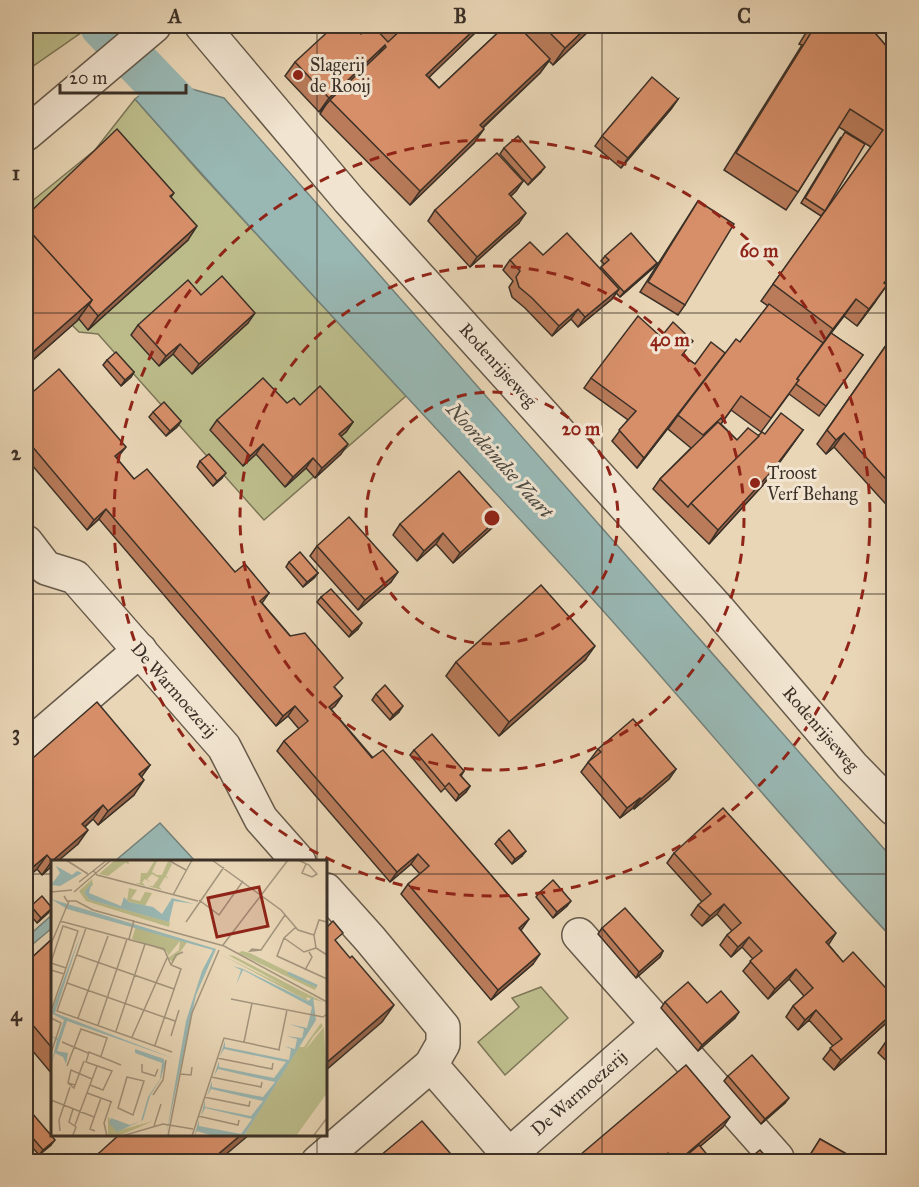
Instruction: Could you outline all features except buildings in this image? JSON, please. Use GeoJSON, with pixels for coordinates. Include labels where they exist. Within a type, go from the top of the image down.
{"type":"FeatureCollection","features":[{"type":"Feature","properties":{"kind":"street"},"geometry":{"type":"LineString","coordinates":[[26,134],[154,26]]}},
{"type":"Feature","properties":{"kind":"street","name":"Rodenrijseweg"},"geometry":{"type":"LineString","coordinates":[[202,26],[349,200],[718,609],[852,766],[894,809]]}},
{"type":"Feature","properties":{"kind":"street","name":"De Warmoezerij"},"geometry":{"type":"LineString","coordinates":[[26,542],[46,568],[75,577],[224,747],[261,819],[298,860]]}},
{"type":"Feature","properties":{"kind":"street"},"geometry":{"type":"LineString","coordinates":[[26,748],[140,650]]}},
{"type":"Feature","properties":{"kind":"street"},"geometry":{"type":"LineString","coordinates":[[318,1161],[431,1065],[443,1044],[443,1027],[370,939],[327,892]]}},
{"type":"Feature","properties":{"kind":"street"},"geometry":{"type":"LineString","coordinates":[[579,935],[777,1158]]}},
{"type":"Feature","properties":{"kind":"street","name":"De Warmoezerij"},"geometry":{"type":"LineString","coordinates":[[431,1065],[509,1155],[658,1024]]}},
{"type":"Feature","properties":{"kind":"green space"},"geometry":{"type":"Polygon","coordinates":[[[26,26],[77,26],[82,32],[26,71],[26,26]]]}},
{"type":"Feature","properties":{"kind":"green space"},"geometry":{"type":"Polygon","coordinates":[[[135,99],[406,396],[264,520],[98,334],[79,332],[26,279],[26,206],[95,150],[135,99]]]}},
{"type":"Feature","properties":{"kind":"green space"},"geometry":{"type":"Polygon","coordinates":[[[541,987],[568,1018],[505,1075],[478,1042],[519,1007],[512,998],[541,987]]]}},
{"type":"Feature","properties":{"kind":"water"},"geometry":{"type":"Polygon","coordinates":[[[159,80],[224,98],[893,859],[893,939],[588,594],[135,99],[159,80]]]}},
{"type":"Feature","properties":{"kind":"water"},"geometry":{"type":"Polygon","coordinates":[[[160,823],[194,860],[116,860],[160,823]]]}},
{"type":"Feature","properties":{"kind":"water"},"geometry":{"type":"Polygon","coordinates":[[[51,916],[51,929],[26,950],[26,938],[51,916]]]}},
{"type":"Feature","properties":{"kind":"waterway","name":"Noordeindse Vaart"},"geometry":{"type":"LineString","coordinates":[[102,26],[198,126]]}},
{"type":"Feature","properties":{"kind":"place","name":"Slagerij de Rooij"},"geometry":{"type":"Point","coordinates":[298,75]}},
{"type":"Feature","properties":{"kind":"place","name":"Troost Verf Behang"},"geometry":{"type":"Point","coordinates":[755,483]}}]}
